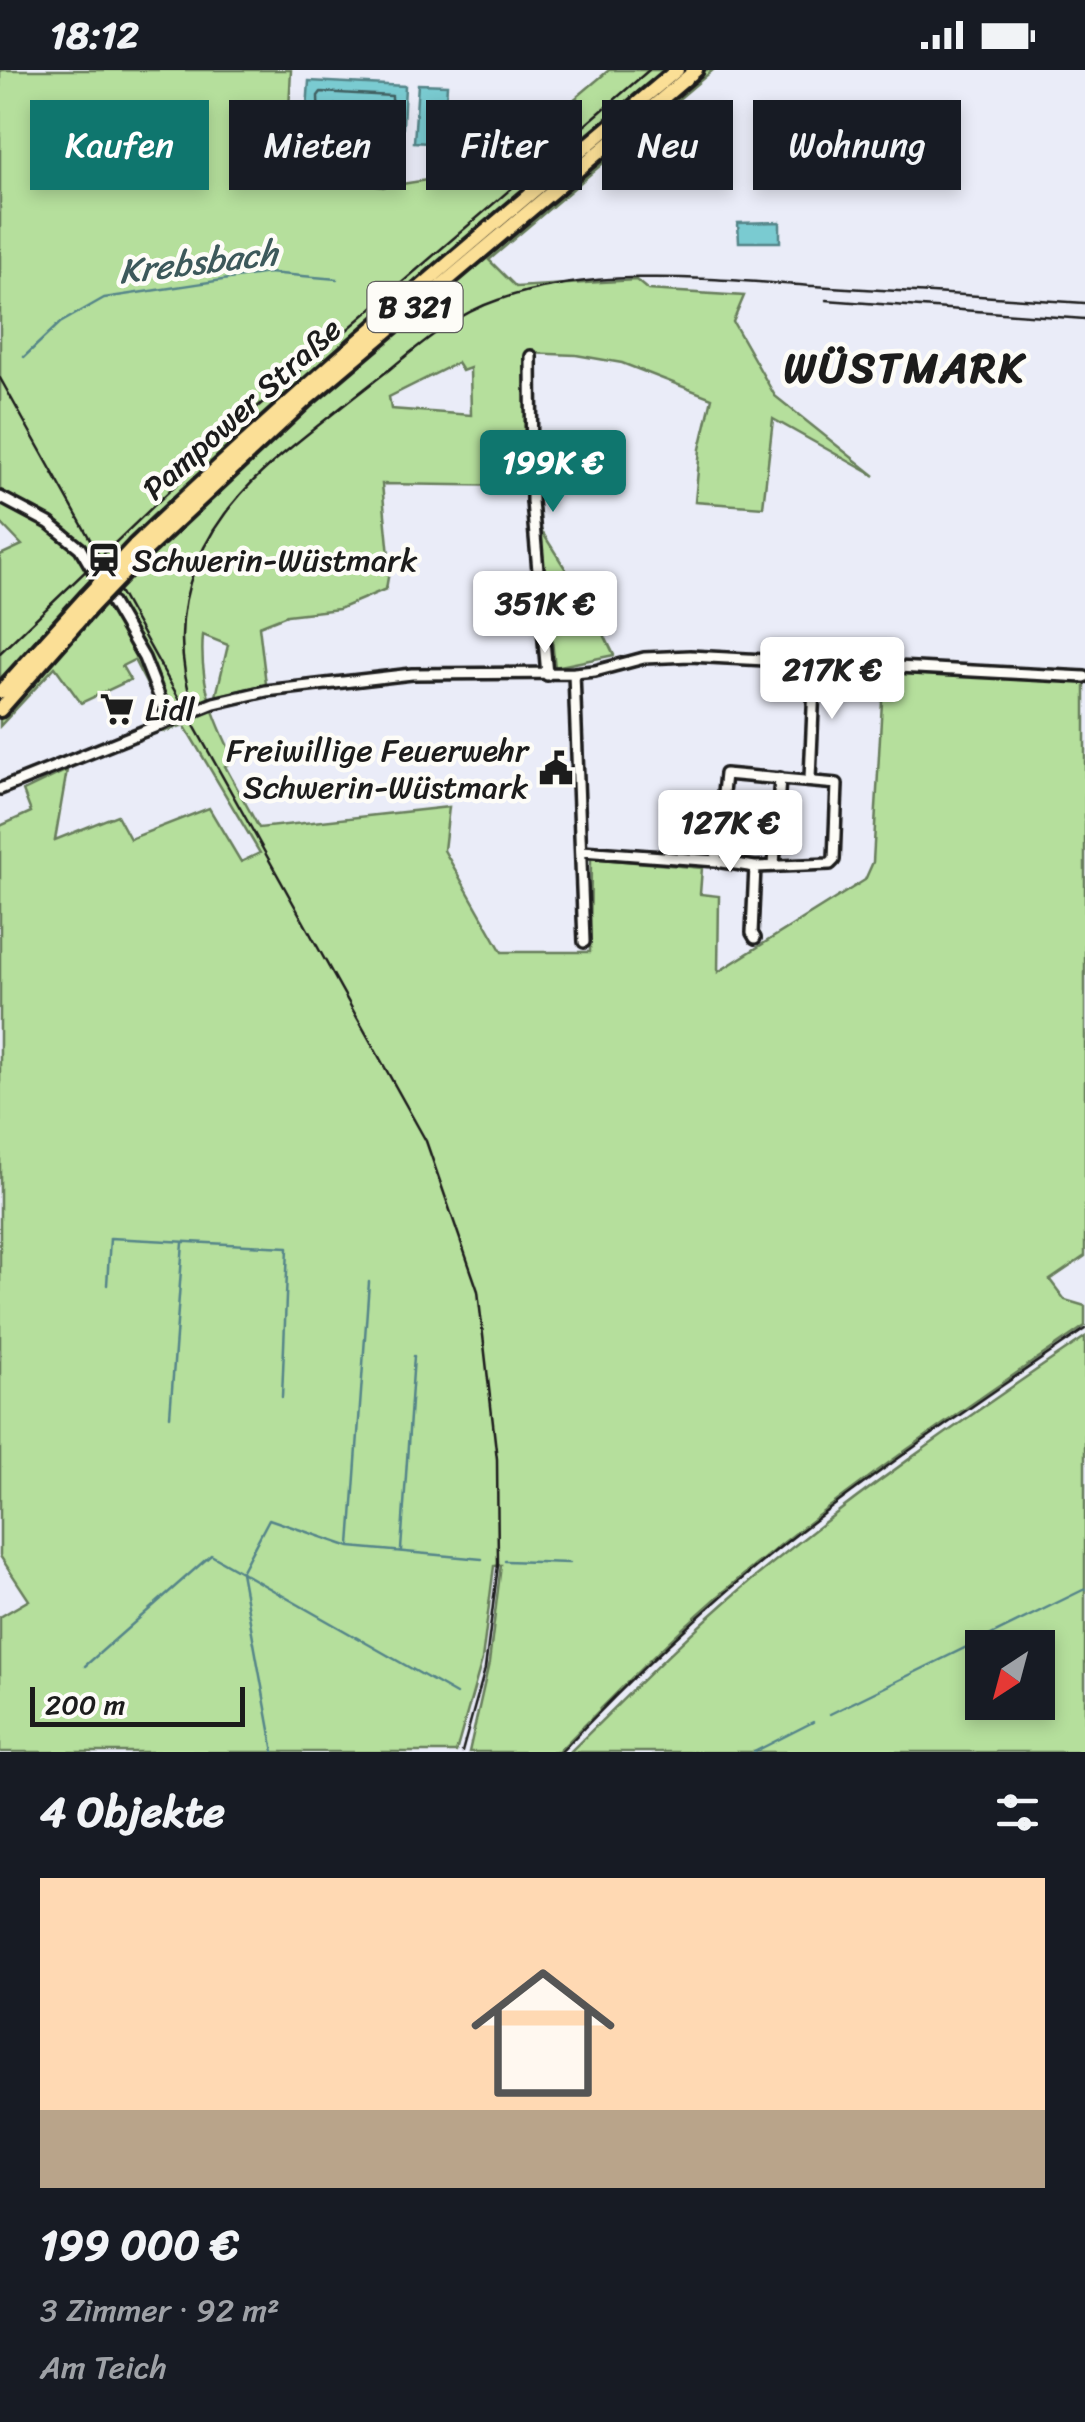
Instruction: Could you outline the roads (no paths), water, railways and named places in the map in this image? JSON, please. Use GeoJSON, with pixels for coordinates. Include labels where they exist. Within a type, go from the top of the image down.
{"type":"FeatureCollection","features":[{"type":"Feature","properties":{"kind":"main road","name":"Pampower Straße"},"geometry":{"type":"LineString","coordinates":[[0,692],[221,462],[370,330],[678,70]]}},
{"type":"Feature","properties":{"kind":"main road","name":"Pampower Straße"},"geometry":{"type":"LineString","coordinates":[[139,549],[336,375],[696,70]]}},
{"type":"Feature","properties":{"kind":"main road","name":"Pampower Straße"},"geometry":{"type":"LineString","coordinates":[[0,710],[89,602]]}},
{"type":"Feature","properties":{"kind":"street"},"geometry":{"type":"LineString","coordinates":[[531,356],[532,501],[547,675]]}},
{"type":"Feature","properties":{"kind":"street"},"geometry":{"type":"LineString","coordinates":[[0,497],[50,523],[80,548],[144,658],[170,721]]}},
{"type":"Feature","properties":{"kind":"street"},"geometry":{"type":"LineString","coordinates":[[0,788],[214,703],[266,691],[396,676],[547,675],[660,657],[1085,677]]}},
{"type":"Feature","properties":{"kind":"street"},"geometry":{"type":"LineString","coordinates":[[810,779],[815,662]]}},
{"type":"Feature","properties":{"kind":"street"},"geometry":{"type":"LineString","coordinates":[[574,673],[584,942]]}},
{"type":"Feature","properties":{"kind":"street"},"geometry":{"type":"LineString","coordinates":[[582,851],[755,867],[825,866],[834,860],[838,789],[832,782],[810,779],[725,774],[716,861]]}},
{"type":"Feature","properties":{"kind":"street"},"geometry":{"type":"LineString","coordinates":[[774,865],[780,778]]}},
{"type":"Feature","properties":{"kind":"street"},"geometry":{"type":"LineString","coordinates":[[755,867],[755,938]]}},
{"type":"Feature","properties":{"kind":"water"},"geometry":{"type":"Polygon","coordinates":[[[309,81],[405,86],[404,100],[308,100],[309,81]]]}},
{"type":"Feature","properties":{"kind":"water"},"geometry":{"type":"Polygon","coordinates":[[[418,84],[447,85],[446,100],[426,100],[426,143],[414,142],[418,84]]]}},
{"type":"Feature","properties":{"kind":"water"},"geometry":{"type":"Polygon","coordinates":[[[780,222],[780,242],[739,242],[738,223],[780,222]]]}},
{"type":"Feature","properties":{"kind":"waterway","name":"Krebsbach"},"geometry":{"type":"LineString","coordinates":[[24,357],[60,323],[104,298],[268,273],[337,279]]}},
{"type":"Feature","properties":{"kind":"waterway"},"geometry":{"type":"LineString","coordinates":[[107,1285],[110,1238],[288,1247],[282,1397]]}},
{"type":"Feature","properties":{"kind":"waterway"},"geometry":{"type":"LineString","coordinates":[[170,1416],[183,1243]]}},
{"type":"Feature","properties":{"kind":"waterway"},"geometry":{"type":"LineString","coordinates":[[350,1545],[369,1282]]}},
{"type":"Feature","properties":{"kind":"waterway"},"geometry":{"type":"LineString","coordinates":[[401,1550],[414,1356]]}},
{"type":"Feature","properties":{"kind":"waterway"},"geometry":{"type":"LineString","coordinates":[[274,1752],[241,1572],[269,1519],[350,1547],[482,1559]]}},
{"type":"Feature","properties":{"kind":"waterway"},"geometry":{"type":"LineString","coordinates":[[85,1666],[211,1555],[456,1694]]}},
{"type":"Feature","properties":{"kind":"waterway"},"geometry":{"type":"LineString","coordinates":[[505,1561],[570,1563]]}},
{"type":"Feature","properties":{"kind":"waterway"},"geometry":{"type":"LineString","coordinates":[[830,1714],[1085,1589]]}},
{"type":"Feature","properties":{"kind":"waterway"},"geometry":{"type":"LineString","coordinates":[[754,1752],[813,1722]]}},
{"type":"Feature","properties":{"kind":"tram line"},"geometry":{"type":"LineString","coordinates":[[0,653],[255,409],[649,70]]}},
{"type":"Feature","properties":{"kind":"railway"},"geometry":{"type":"LineString","coordinates":[[195,713],[185,674],[185,602],[194,569],[229,508],[254,480],[323,422],[428,339],[483,306],[574,282],[654,278],[1085,303]]}},
{"type":"Feature","properties":{"kind":"railway"},"geometry":{"type":"LineString","coordinates":[[826,300],[1085,319]]}},
{"type":"Feature","properties":{"kind":"railway"},"geometry":{"type":"LineString","coordinates":[[0,378],[426,1141],[478,1291],[497,1459],[498,1565],[485,1669],[462,1752]]}},
{"type":"Feature","properties":{"kind":"railway"},"geometry":{"type":"LineString","coordinates":[[561,1752],[668,1645],[783,1545],[894,1461],[1085,1329]]}},
{"type":"Feature","properties":{"kind":"place","name":"Schwerin-Wüstmark"},"geometry":{"type":"Point","coordinates":[104,560]}},
{"type":"Feature","properties":{"kind":"place","name":"Lidl"},"geometry":{"type":"Point","coordinates":[117,709]}},
{"type":"Feature","properties":{"kind":"place","name":"Freiwillige Feuerwehr Schwerin-Wüstmark"},"geometry":{"type":"Point","coordinates":[556,768]}},
{"type":"Feature","properties":{"kind":"district","name":"WÜSTMARK"},"geometry":{"type":"Point","coordinates":[905,368]}}]}
